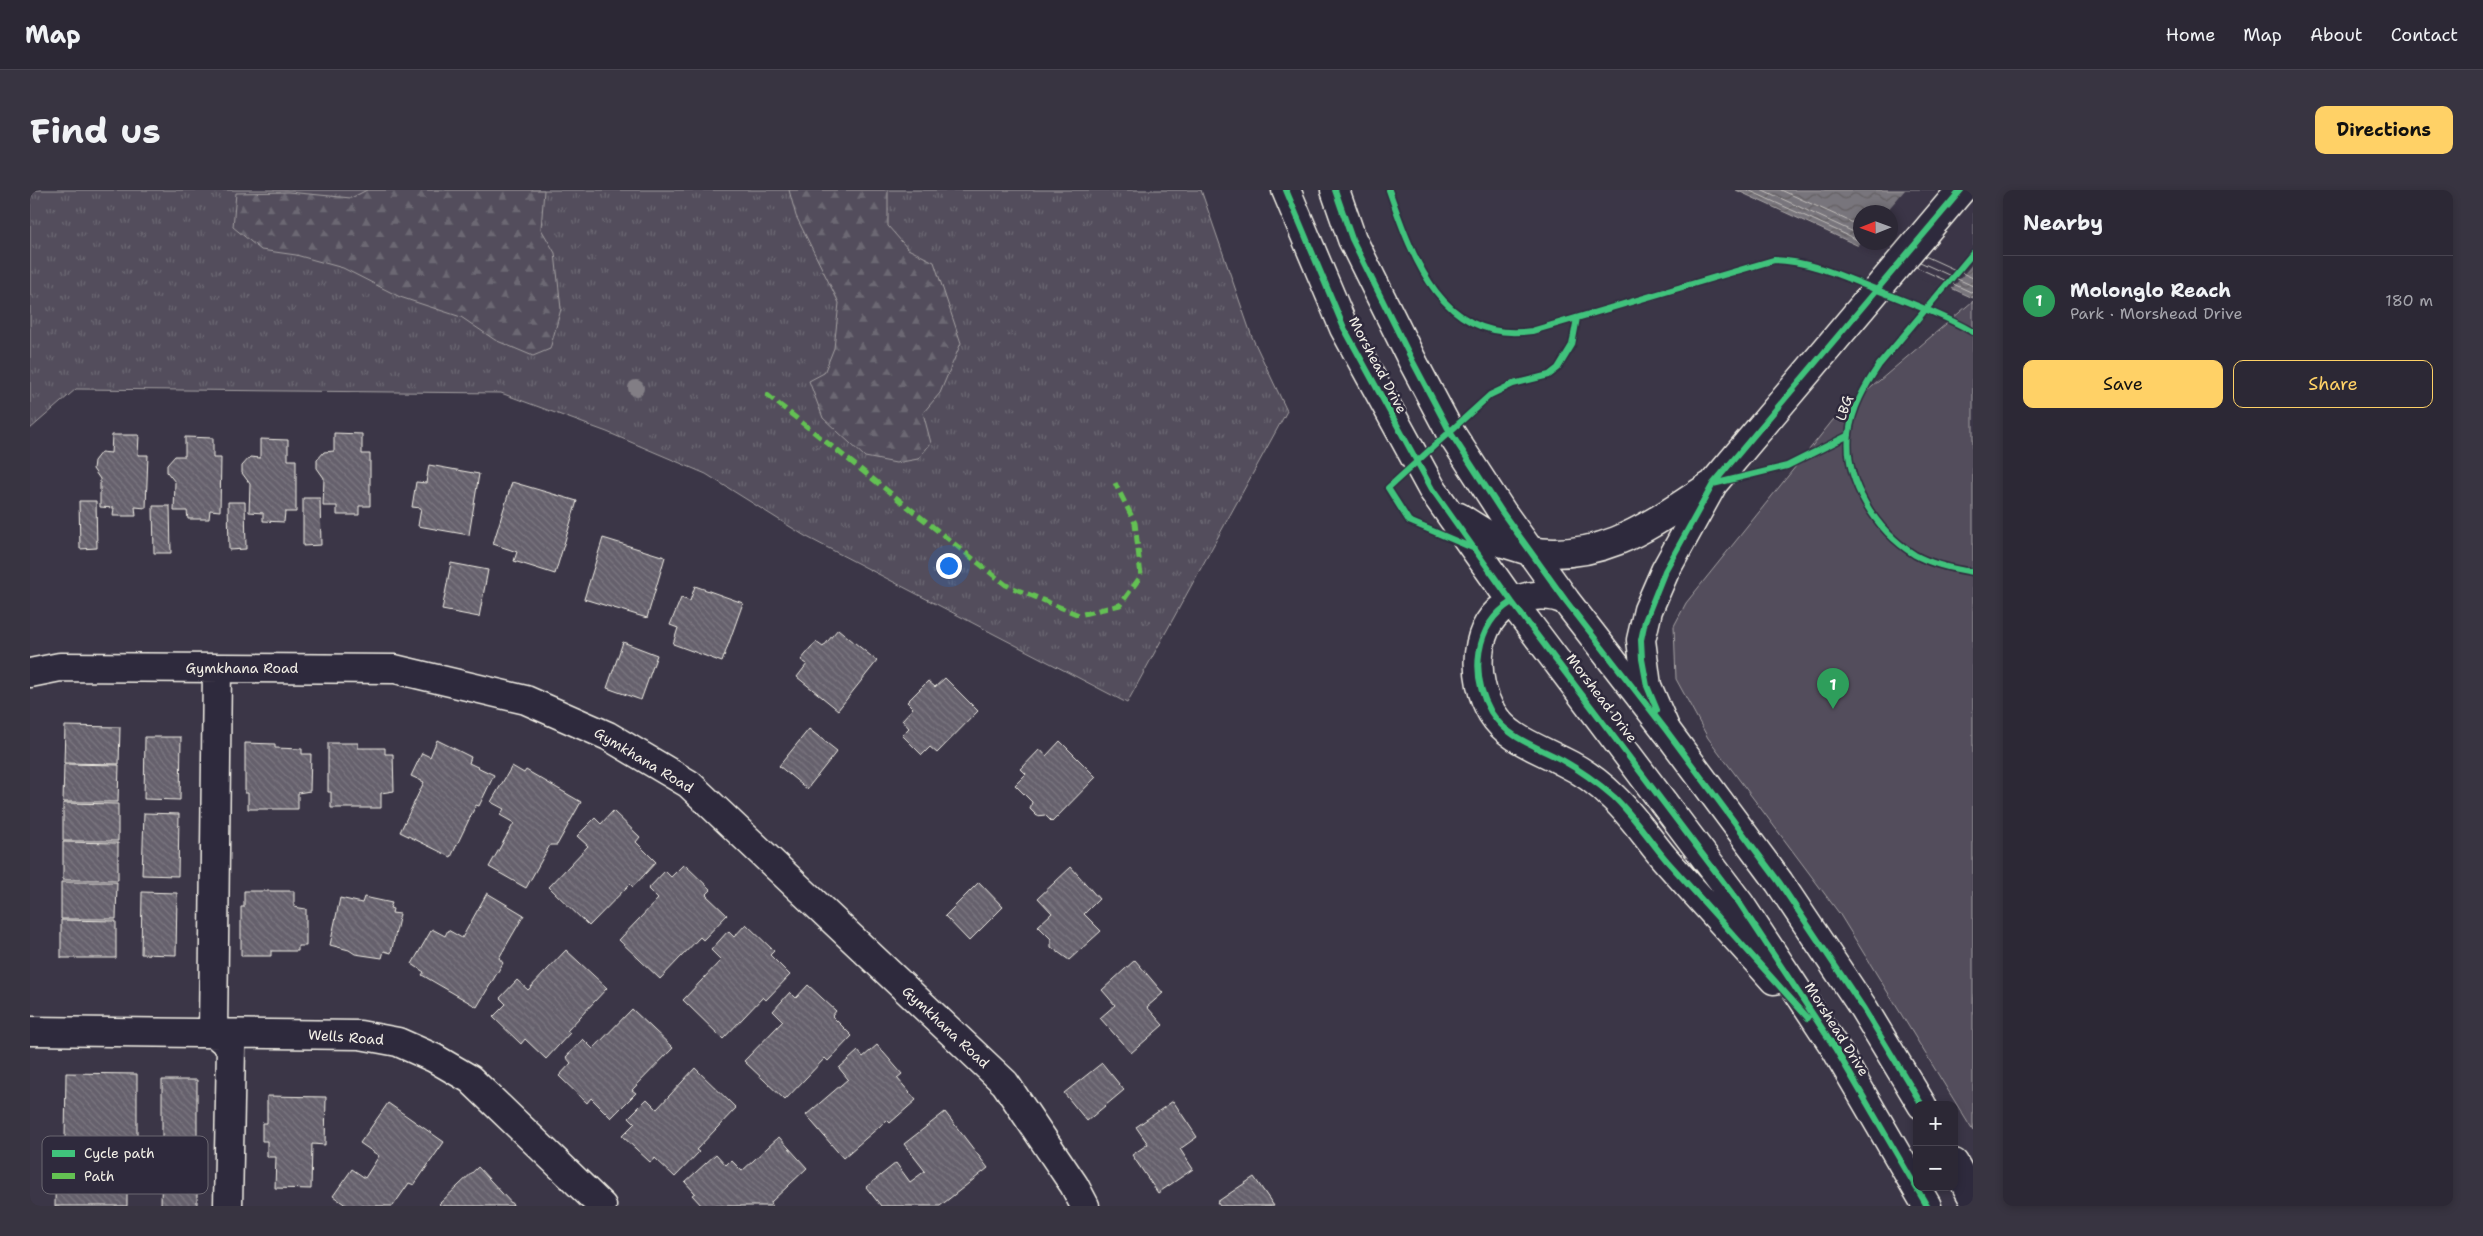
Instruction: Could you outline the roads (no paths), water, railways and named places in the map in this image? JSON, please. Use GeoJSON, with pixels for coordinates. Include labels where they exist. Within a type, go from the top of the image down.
{"type":"FeatureCollection","features":[{"type":"Feature","properties":{"kind":"main road","name":"Morshead Drive"},"geometry":{"type":"LineString","coordinates":[[1286,190],[1344,328],[1432,489],[1512,602],[1740,904],[1835,1048],[1927,1206]]}},
{"type":"Feature","properties":{"kind":"main road"},"geometry":{"type":"LineString","coordinates":[[1335,190],[1352,239],[1450,432],[1529,551],[1780,882],[1864,1009],[1920,1101]]}},
{"type":"Feature","properties":{"kind":"main road"},"geometry":{"type":"LineString","coordinates":[[1666,730],[1647,686],[1642,659],[1643,631],[1648,610],[1665,572],[1713,484],[1962,190]]}},
{"type":"Feature","properties":{"kind":"main road"},"geometry":{"type":"LineString","coordinates":[[1432,489],[1447,506],[1472,527],[1497,541],[1529,551],[1552,554],[1581,552],[1617,542],[1649,525],[1713,484]]}},
{"type":"Feature","properties":{"kind":"main road"},"geometry":{"type":"LineString","coordinates":[[1566,601],[1545,595],[1512,602],[1494,618],[1485,632],[1479,653],[1480,682],[1486,703],[1498,721],[1513,736],[1577,769],[1614,798],[1835,1048]]}},
{"type":"Feature","properties":{"kind":"main road","name":"Gymkhana Road"},"geometry":{"type":"LineString","coordinates":[[30,673],[60,667],[395,669],[526,700],[608,736],[689,784],[1005,1084],[1074,1185],[1085,1206]]}},
{"type":"Feature","properties":{"kind":"main road"},"geometry":{"type":"LineString","coordinates":[[217,668],[213,1032],[231,1047],[228,1206]]}},
{"type":"Feature","properties":{"kind":"main road","name":"Wells Road"},"geometry":{"type":"LineString","coordinates":[[30,1031],[360,1035],[398,1042],[434,1058],[470,1079],[602,1206]]}},
{"type":"Feature","properties":{"kind":"main road"},"geometry":{"type":"LineString","coordinates":[[1958,1170],[1973,1198]]}},
{"type":"Feature","properties":{"kind":"water"},"geometry":{"type":"Polygon","coordinates":[[[1736,190],[1973,190],[1973,298],[1868,250],[1898,250],[1898,205],[1853,205],[1853,243],[1736,190]]]}},
{"type":"Feature","properties":{"kind":"place","name":"Molonglo Reach"},"geometry":{"type":"Point","coordinates":[1833,709]}}]}
